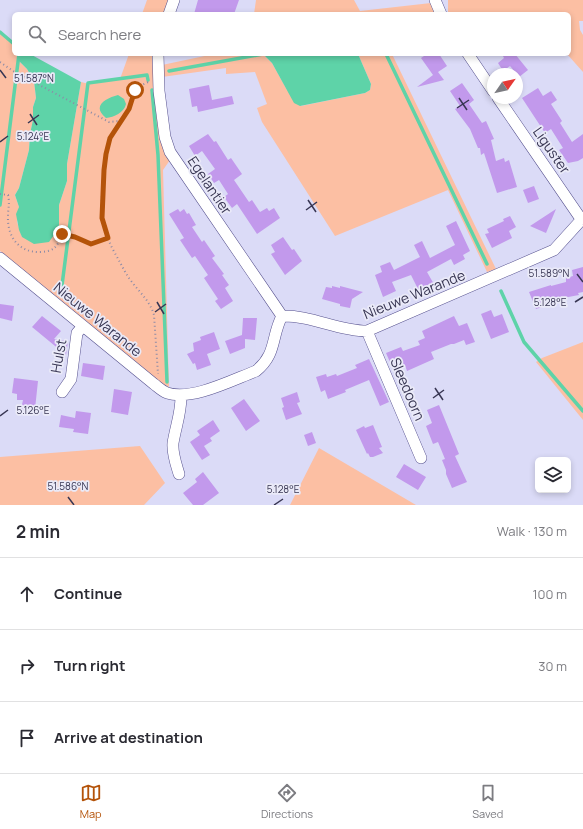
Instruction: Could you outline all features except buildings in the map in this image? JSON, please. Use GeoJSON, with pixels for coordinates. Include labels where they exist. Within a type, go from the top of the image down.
{"type":"FeatureCollection","features":[{"type":"Feature","properties":{"kind":"street"},"geometry":{"type":"LineString","coordinates":[[170,12],[174,0]]}},
{"type":"Feature","properties":{"kind":"street"},"geometry":{"type":"LineString","coordinates":[[435,0],[440,12]]}},
{"type":"Feature","properties":{"kind":"street","name":"Egelantier"},"geometry":{"type":"LineString","coordinates":[[158,56],[165,137],[170,152],[282,316]]}},
{"type":"Feature","properties":{"kind":"street"},"geometry":{"type":"LineString","coordinates":[[469,56],[487,82]]}},
{"type":"Feature","properties":{"kind":"street","name":"Liguster"},"geometry":{"type":"LineString","coordinates":[[502,104],[582,219]]}},
{"type":"Feature","properties":{"kind":"street","name":"Nieuwe Warande"},"geometry":{"type":"LineString","coordinates":[[282,316],[294,316],[349,329],[367,330],[539,258],[554,250],[582,219]]}},
{"type":"Feature","properties":{"kind":"street","name":"Nieuwe Warande"},"geometry":{"type":"LineString","coordinates":[[0,258],[154,384],[166,392],[181,396]]}},
{"type":"Feature","properties":{"kind":"street"},"geometry":{"type":"LineString","coordinates":[[179,474],[174,460],[173,444],[181,410],[181,396],[197,393],[256,371],[264,365],[269,357],[277,326],[282,316]]}},
{"type":"Feature","properties":{"kind":"street","name":"Hulst"},"geometry":{"type":"LineString","coordinates":[[62,392],[70,379],[77,333],[83,326]]}},
{"type":"Feature","properties":{"kind":"street","name":"Sleedoorn"},"geometry":{"type":"LineString","coordinates":[[367,330],[421,458]]}},
{"type":"Feature","properties":{"kind":"path"},"geometry":{"type":"LineString","coordinates":[[0,62],[13,71],[109,122],[120,121]]}},
{"type":"Feature","properties":{"kind":"path"},"geometry":{"type":"LineString","coordinates":[[154,384],[159,374],[152,309],[150,304],[131,281],[108,238],[102,218],[104,170],[110,138],[129,109],[133,95],[138,87],[147,82],[159,79]]}},
{"type":"Feature","properties":{"kind":"path"},"geometry":{"type":"LineString","coordinates":[[0,194],[8,195],[10,202],[8,217],[9,229],[14,240],[23,249],[36,252],[49,252],[58,245],[62,234],[75,237],[91,244],[108,238]]}},
{"type":"Feature","properties":{"kind":"shaded area"},"geometry":{"type":"Polygon","coordinates":[[[147,0],[170,0],[166,12],[143,12],[147,0]]]}},
{"type":"Feature","properties":{"kind":"shaded area"},"geometry":{"type":"Polygon","coordinates":[[[256,0],[354,0],[360,11],[431,3],[435,12],[254,12],[256,0]]]}},
{"type":"Feature","properties":{"kind":"shaded area"},"geometry":{"type":"Polygon","coordinates":[[[448,0],[583,0],[583,21],[579,21],[580,30],[583,35],[583,72],[569,56],[571,56],[571,12],[448,12],[448,0]]]}},
{"type":"Feature","properties":{"kind":"shaded area"},"geometry":{"type":"Polygon","coordinates":[[[0,32],[12,43],[12,56],[19,56],[19,61],[27,69],[34,81],[36,98],[33,107],[33,120],[29,150],[19,188],[15,195],[19,207],[17,222],[22,237],[59,228],[59,205],[67,181],[67,164],[81,82],[89,84],[120,79],[128,56],[155,56],[170,160],[163,170],[169,387],[161,383],[0,251],[0,32]]]}},
{"type":"Feature","properties":{"kind":"shaded area"},"geometry":{"type":"Polygon","coordinates":[[[19,56],[34,56],[81,82],[67,164],[67,181],[59,205],[59,228],[49,242],[34,244],[22,237],[16,214],[19,207],[15,195],[19,188],[29,150],[33,120],[33,107],[36,98],[34,81],[27,69],[19,61],[19,56]]]}},
{"type":"Feature","properties":{"kind":"shaded area"},"geometry":{"type":"Polygon","coordinates":[[[205,56],[265,56],[272,63],[287,90],[301,106],[365,93],[370,90],[371,84],[359,56],[393,56],[496,269],[487,272],[448,190],[335,236],[262,122],[257,108],[267,104],[255,72],[226,74],[226,68],[162,77],[162,65],[205,56]]]}},
{"type":"Feature","properties":{"kind":"shaded area"},"geometry":{"type":"Polygon","coordinates":[[[265,56],[359,56],[371,84],[370,90],[365,93],[300,106],[294,103],[272,63],[265,56]]]}},
{"type":"Feature","properties":{"kind":"shaded area"},"geometry":{"type":"Polygon","coordinates":[[[118,95],[124,99],[126,104],[125,107],[118,114],[106,118],[100,110],[100,106],[105,100],[118,95]]]}},
{"type":"Feature","properties":{"kind":"shaded area"},"geometry":{"type":"Polygon","coordinates":[[[583,342],[583,420],[536,362],[542,358],[583,342]]]}},
{"type":"Feature","properties":{"kind":"shaded area"},"geometry":{"type":"Polygon","coordinates":[[[140,446],[165,483],[144,505],[0,505],[0,457],[140,446]]]}},
{"type":"Feature","properties":{"kind":"shaded area"},"geometry":{"type":"Polygon","coordinates":[[[319,448],[416,505],[290,505],[319,448]]]}},
{"type":"Feature","properties":{"kind":"waterway"},"geometry":{"type":"LineString","coordinates":[[0,32],[12,42]]}},
{"type":"Feature","properties":{"kind":"waterway"},"geometry":{"type":"LineString","coordinates":[[0,205],[19,56]]}},
{"type":"Feature","properties":{"kind":"waterway"},"geometry":{"type":"LineString","coordinates":[[169,71],[252,56]]}},
{"type":"Feature","properties":{"kind":"waterway"},"geometry":{"type":"LineString","coordinates":[[387,56],[487,264]]}},
{"type":"Feature","properties":{"kind":"waterway"},"geometry":{"type":"LineString","coordinates":[[61,293],[88,83],[147,75],[148,80]]}},
{"type":"Feature","properties":{"kind":"waterway"},"geometry":{"type":"LineString","coordinates":[[152,90],[158,155],[167,382]]}},
{"type":"Feature","properties":{"kind":"waterway"},"geometry":{"type":"LineString","coordinates":[[501,291],[524,342],[583,411]]}},
{"type":"Feature","properties":{"kind":"route"},"geometry":{"type":"LineString","coordinates":[[62,234],[75,237],[91,244],[108,238],[102,218],[106,154],[110,138],[120,121],[127,113],[135,90]]}}]}
